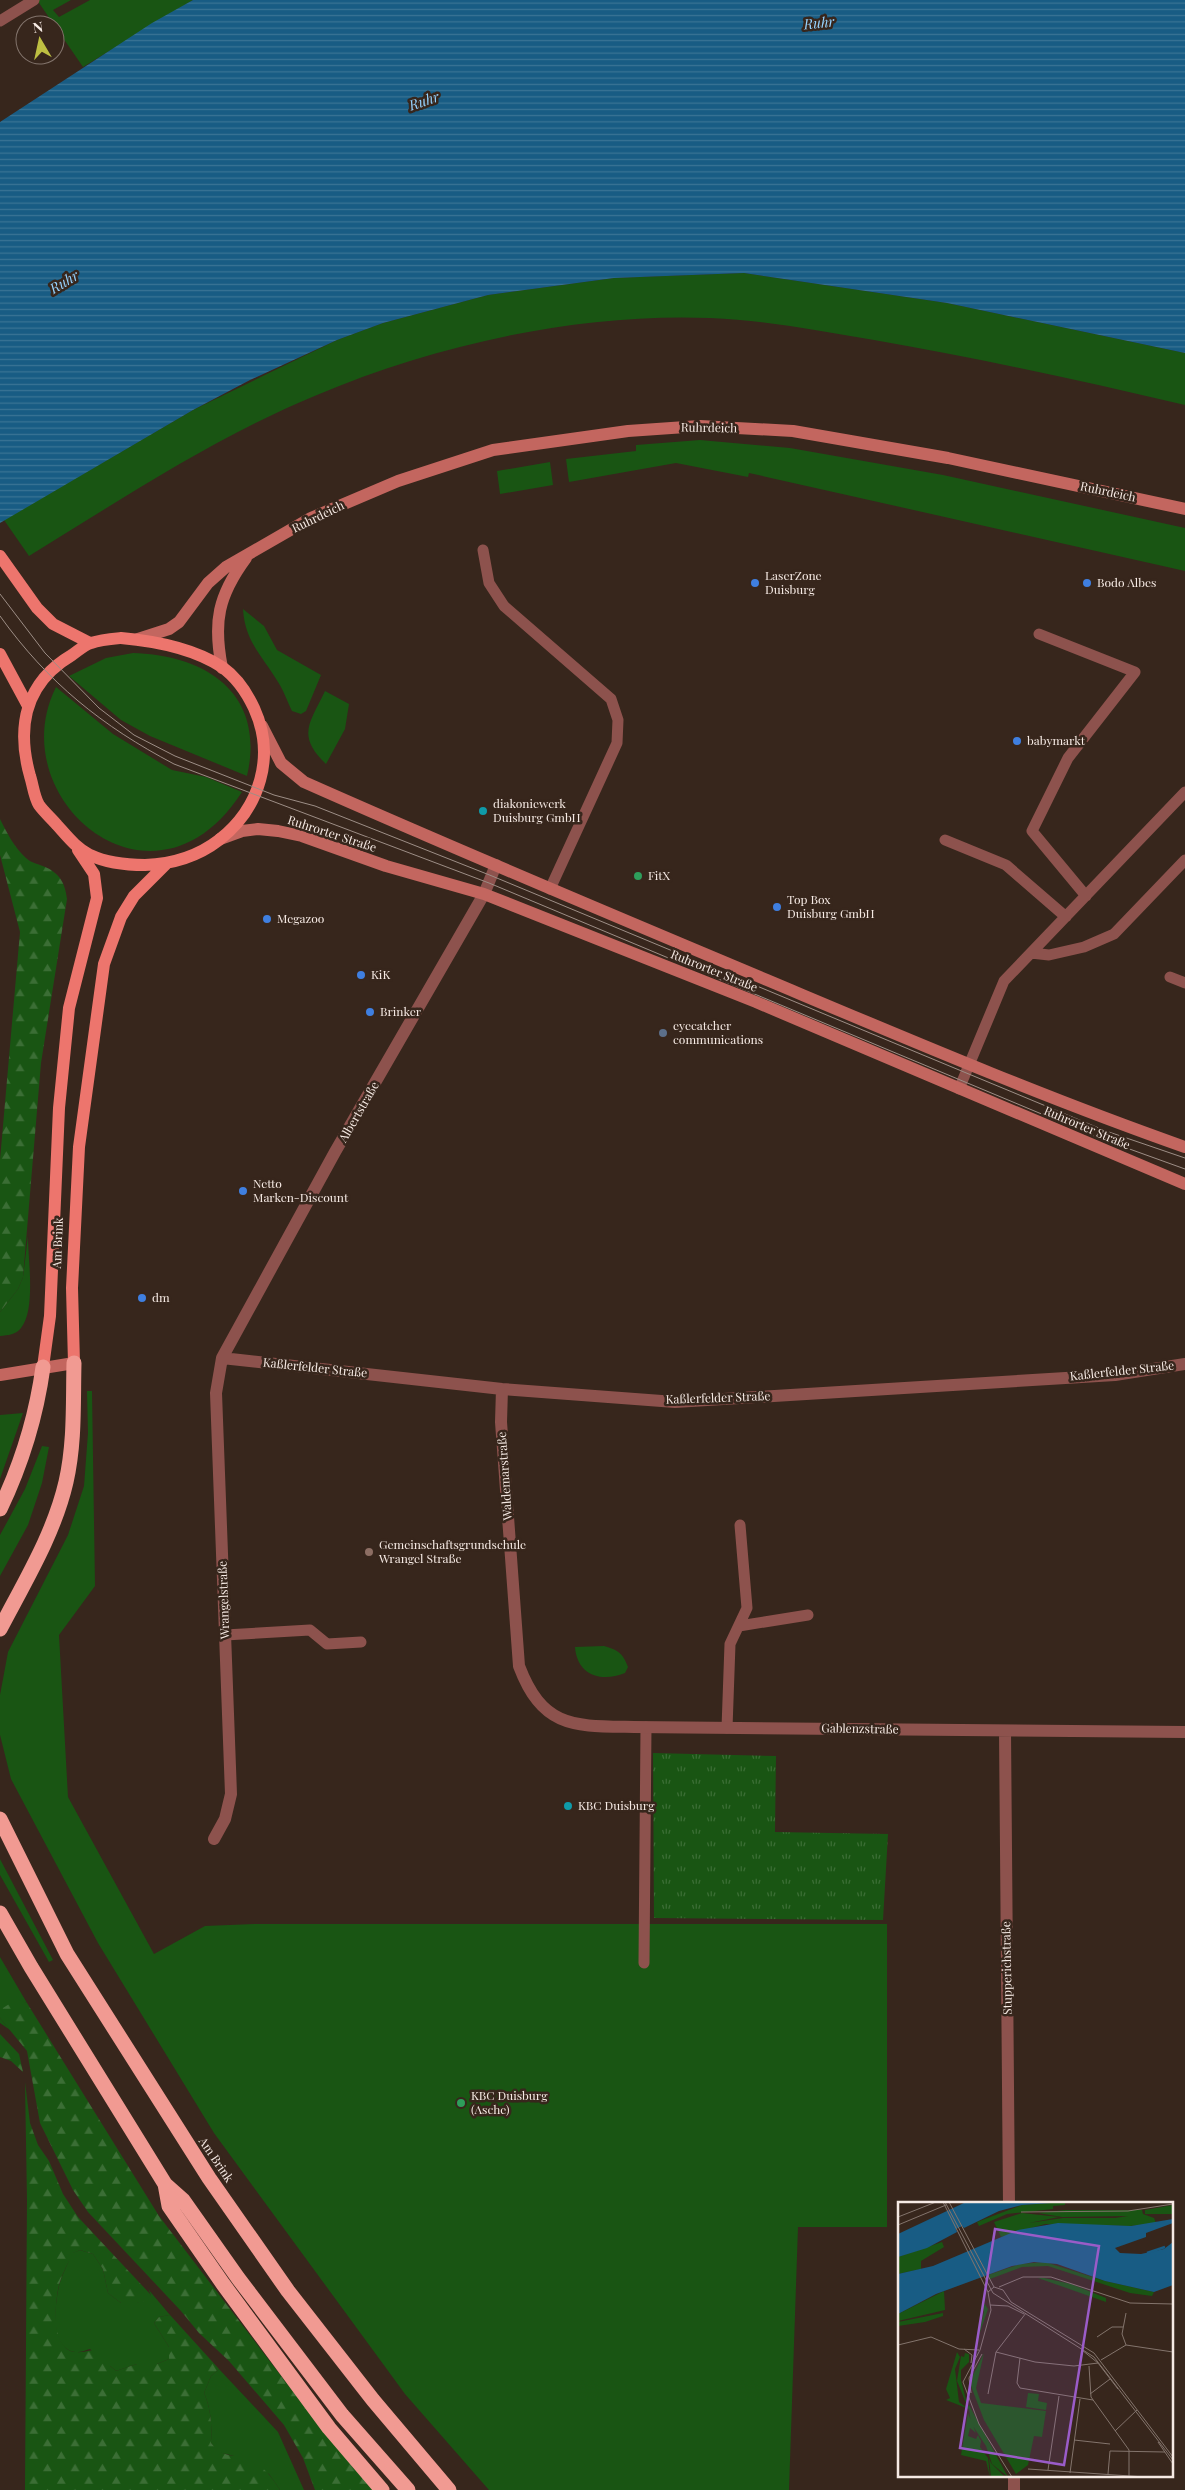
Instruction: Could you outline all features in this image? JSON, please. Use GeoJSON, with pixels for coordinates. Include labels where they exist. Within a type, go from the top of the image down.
{"type":"FeatureCollection","features":[{"type":"Feature","properties":{"kind":"highway","name":"Am Brink"},"geometry":{"type":"LineString","coordinates":[[0,1628],[52,1529],[66,1482],[74,1432],[74,1363]]}},
{"type":"Feature","properties":{"kind":"highway","name":"Am Brink"},"geometry":{"type":"LineString","coordinates":[[0,1509],[20,1464],[34,1424],[43,1367]]}},
{"type":"Feature","properties":{"kind":"highway","name":"Am Brink"},"geometry":{"type":"LineString","coordinates":[[0,1819],[67,1954],[209,2178],[294,2298],[373,2400],[449,2490]]}},
{"type":"Feature","properties":{"kind":"highway"},"geometry":{"type":"LineString","coordinates":[[0,1914],[164,2184],[183,2200],[238,2278],[342,2415],[408,2490]]}},
{"type":"Feature","properties":{"kind":"highway"},"geometry":{"type":"LineString","coordinates":[[164,2184],[169,2206],[223,2284],[329,2428],[382,2490]]}},
{"type":"Feature","properties":{"kind":"main road","name":"Ruhrdeich"},"geometry":{"type":"LineString","coordinates":[[138,639],[169,629],[179,622],[208,583],[226,567],[311,518],[380,489],[493,450],[628,431],[700,426],[793,431],[948,458],[1185,509]]}},
{"type":"Feature","properties":{"kind":"main road","name":"Ruhrdeich"},"geometry":{"type":"LineString","coordinates":[[222,668],[216,640],[221,600],[232,576],[248,554]]}},
{"type":"Feature","properties":{"kind":"main road"},"geometry":{"type":"LineString","coordinates":[[0,556],[37,608],[53,624],[90,643]]}},
{"type":"Feature","properties":{"kind":"main road","name":"Ruhrorter Straße"},"geometry":{"type":"LineString","coordinates":[[1185,1147],[1106,1120],[969,1065],[550,889],[304,782],[281,763],[250,700],[238,682],[222,668],[196,654],[138,639],[121,638],[90,643],[56,664],[46,673],[28,706],[23,732],[27,765],[38,804],[74,844],[90,855],[122,865],[166,864],[189,858],[220,839],[242,831],[258,829],[302,836],[386,866],[484,894],[756,1002],[1185,1184]]}},
{"type":"Feature","properties":{"kind":"main road"},"geometry":{"type":"LineString","coordinates":[[0,654],[28,706]]}},
{"type":"Feature","properties":{"kind":"main road","name":"Ruhrorter Straße"},"geometry":{"type":"LineString","coordinates":[[220,839],[243,814],[254,796],[263,768],[265,748],[262,726]]}},
{"type":"Feature","properties":{"kind":"main road","name":"Am Brink"},"geometry":{"type":"LineString","coordinates":[[43,1367],[50,1316],[59,1108],[69,1008],[97,898],[94,874],[74,844]]}},
{"type":"Feature","properties":{"kind":"main road","name":"Am Brink"},"geometry":{"type":"LineString","coordinates":[[74,1363],[72,1288],[78,1157],[104,964],[121,917],[134,896],[166,864]]}},
{"type":"Feature","properties":{"kind":"main road"},"geometry":{"type":"LineString","coordinates":[[0,1375],[74,1363]]}},
{"type":"Feature","properties":{"kind":"street","name":"Albertstraße"},"geometry":{"type":"LineString","coordinates":[[222,1358],[335,1152],[484,894],[496,865]]}},
{"type":"Feature","properties":{"kind":"street","name":"Kaßlerfelder Straße"},"geometry":{"type":"LineString","coordinates":[[222,1358],[502,1389],[675,1402],[1115,1374],[1185,1364]]}},
{"type":"Feature","properties":{"kind":"street","name":"Wrangelstraße"},"geometry":{"type":"LineString","coordinates":[[214,1839],[224,1819],[231,1794],[216,1393],[222,1358]]}},
{"type":"Feature","properties":{"kind":"street","name":"Waldemarstraße"},"geometry":{"type":"LineString","coordinates":[[502,1389],[501,1422],[519,1666],[528,1689],[541,1706]]}},
{"type":"Feature","properties":{"kind":"street","name":"Gablenzstraße"},"geometry":{"type":"LineString","coordinates":[[541,1706],[561,1720],[583,1726],[1185,1732]]}},
{"type":"Feature","properties":{"kind":"street","name":"Stupperichstraße"},"geometry":{"type":"LineString","coordinates":[[1004,1731],[1009,2202]]}},
{"type":"Feature","properties":{"kind":"lane"},"geometry":{"type":"LineString","coordinates":[[0,21],[34,0]]}},
{"type":"Feature","properties":{"kind":"lane"},"geometry":{"type":"LineString","coordinates":[[483,550],[489,583],[504,606],[611,700],[618,720],[617,744],[550,889]]}},
{"type":"Feature","properties":{"kind":"lane"},"geometry":{"type":"LineString","coordinates":[[1039,634],[1135,672],[1068,758],[1032,831],[1086,896]]}},
{"type":"Feature","properties":{"kind":"lane"},"geometry":{"type":"LineString","coordinates":[[960,1089],[1004,981],[1185,792]]}},
{"type":"Feature","properties":{"kind":"lane"},"geometry":{"type":"LineString","coordinates":[[945,840],[1006,865],[1066,917]]}},
{"type":"Feature","properties":{"kind":"lane"},"geometry":{"type":"LineString","coordinates":[[1031,953],[1049,955],[1084,947],[1114,934],[1185,860]]}},
{"type":"Feature","properties":{"kind":"lane"},"geometry":{"type":"LineString","coordinates":[[1170,977],[1185,983]]}},
{"type":"Feature","properties":{"kind":"lane"},"geometry":{"type":"LineString","coordinates":[[727,1728],[730,1644],[747,1608],[740,1524]]}},
{"type":"Feature","properties":{"kind":"lane"},"geometry":{"type":"LineString","coordinates":[[739,1626],[808,1615]]}},
{"type":"Feature","properties":{"kind":"lane"},"geometry":{"type":"LineString","coordinates":[[225,1635],[310,1630],[327,1644],[361,1642]]}},
{"type":"Feature","properties":{"kind":"lane"},"geometry":{"type":"LineString","coordinates":[[644,1963],[646,1727]]}},
{"type":"Feature","properties":{"kind":"green space"},"geometry":{"type":"Polygon","coordinates":[[[37,0],[71,0],[53,10],[57,15],[47,15],[37,0]]]}},
{"type":"Feature","properties":{"kind":"green space"},"geometry":{"type":"Polygon","coordinates":[[[90,0],[193,0],[83,67],[65,41],[65,15],[63,15],[90,0]]]}},
{"type":"Feature","properties":{"kind":"green space"},"geometry":{"type":"Polygon","coordinates":[[[744,273],[947,303],[1185,353],[1185,405],[991,362],[792,326],[710,318],[611,321],[560,327],[460,347],[363,377],[317,395],[206,449],[29,556],[4,520],[193,410],[337,340],[383,323],[488,295],[614,278],[744,273]]]}},
{"type":"Feature","properties":{"kind":"green space"},"geometry":{"type":"Polygon","coordinates":[[[700,440],[790,448],[943,475],[1185,528],[1185,571],[749,473],[748,477],[676,463],[569,482],[566,459],[636,451],[636,445],[700,440]]]}},
{"type":"Feature","properties":{"kind":"green space"},"geometry":{"type":"Polygon","coordinates":[[[550,462],[553,485],[500,494],[497,471],[550,462]]]}},
{"type":"Feature","properties":{"kind":"green space"},"geometry":{"type":"Polygon","coordinates":[[[243,609],[264,626],[277,650],[321,675],[306,711],[301,714],[292,711],[280,685],[255,648],[247,631],[243,609]]]}},
{"type":"Feature","properties":{"kind":"green space"},"geometry":{"type":"Polygon","coordinates":[[[133,653],[160,655],[185,662],[207,671],[225,684],[239,702],[248,722],[251,747],[247,776],[150,736],[121,720],[69,676],[106,658],[133,653]]]}},
{"type":"Feature","properties":{"kind":"green space"},"geometry":{"type":"Polygon","coordinates":[[[56,687],[113,734],[172,770],[206,777],[242,792],[206,831],[168,849],[130,849],[95,833],[67,806],[49,770],[44,729],[56,687]]]}},
{"type":"Feature","properties":{"kind":"green space"},"geometry":{"type":"Polygon","coordinates":[[[325,691],[349,704],[345,729],[326,764],[311,745],[309,737],[311,721],[325,691]]]}},
{"type":"Feature","properties":{"kind":"green space"},"geometry":{"type":"Polygon","coordinates":[[[0,819],[14,845],[26,858],[52,870],[60,877],[67,899],[41,1063],[23,1277],[18,1289],[0,1312],[0,1160],[20,932],[0,855],[0,819]]]}},
{"type":"Feature","properties":{"kind":"green space"},"geometry":{"type":"Polygon","coordinates":[[[28,1236],[30,1297],[26,1320],[17,1332],[0,1336],[0,1312],[18,1289],[23,1277],[28,1236]]]}},
{"type":"Feature","properties":{"kind":"green space"},"geometry":{"type":"Polygon","coordinates":[[[87,1391],[92,1391],[95,1586],[59,1635],[68,1797],[154,1954],[205,1926],[254,1924],[887,1924],[887,2227],[798,2227],[789,2490],[489,2490],[405,2394],[214,2133],[98,1943],[11,1779],[0,1735],[0,1695],[8,1652],[68,1535],[84,1486],[88,1433],[87,1391]]]}},
{"type":"Feature","properties":{"kind":"green space"},"geometry":{"type":"Polygon","coordinates":[[[23,1413],[0,1479],[0,1415],[23,1413]]]}},
{"type":"Feature","properties":{"kind":"green space"},"geometry":{"type":"Polygon","coordinates":[[[42,1446],[49,1447],[42,1483],[28,1525],[0,1576],[0,1535],[25,1489],[42,1446]]]}},
{"type":"Feature","properties":{"kind":"green space"},"geometry":{"type":"Polygon","coordinates":[[[604,1646],[622,1655],[628,1667],[625,1673],[616,1676],[599,1677],[585,1670],[580,1664],[575,1647],[604,1646]]]}},
{"type":"Feature","properties":{"kind":"green space"},"geometry":{"type":"Polygon","coordinates":[[[653,1753],[776,1756],[775,1832],[888,1834],[883,1920],[654,1918],[653,1753]]]}},
{"type":"Feature","properties":{"kind":"green space"},"geometry":{"type":"Polygon","coordinates":[[[0,1859],[53,1960],[49,1962],[0,1875],[0,1859]]]}},
{"type":"Feature","properties":{"kind":"green space"},"geometry":{"type":"Polygon","coordinates":[[[0,1957],[27,2003],[17,2000],[0,2018],[0,1957]]]}},
{"type":"Feature","properties":{"kind":"green space"},"geometry":{"type":"Polygon","coordinates":[[[17,1999],[27,2003],[159,2216],[327,2436],[375,2490],[315,2490],[303,2458],[284,2425],[229,2361],[199,2333],[181,2311],[88,2212],[73,2190],[40,2123],[27,2051],[0,2018],[3,2008],[17,1999]]]}},
{"type":"Feature","properties":{"kind":"green space"},"geometry":{"type":"Polygon","coordinates":[[[0,2018],[10,2030],[0,2023],[0,2018]]]}},
{"type":"Feature","properties":{"kind":"green space"},"geometry":{"type":"Polygon","coordinates":[[[0,2034],[19,2054],[23,2072],[11,2061],[0,2057],[0,2034]]]}},
{"type":"Feature","properties":{"kind":"green space"},"geometry":{"type":"Polygon","coordinates":[[[25,2082],[30,2123],[38,2145],[49,2161],[63,2194],[78,2217],[151,2295],[148,2300],[137,2303],[121,2303],[108,2293],[103,2269],[93,2254],[80,2250],[73,2253],[60,2281],[56,2302],[56,2324],[62,2343],[68,2349],[76,2352],[102,2348],[110,2355],[110,2366],[116,2371],[137,2364],[157,2364],[169,2359],[169,2347],[154,2323],[159,2317],[170,2315],[219,2369],[211,2376],[204,2393],[210,2417],[211,2443],[221,2452],[253,2461],[268,2474],[280,2490],[25,2490],[27,2200],[25,2082]]]}},
{"type":"Feature","properties":{"kind":"green space"},"geometry":{"type":"Polygon","coordinates":[[[80,2250],[93,2254],[103,2269],[108,2293],[121,2303],[137,2303],[151,2295],[148,2289],[170,2315],[159,2317],[154,2323],[169,2347],[169,2359],[157,2364],[137,2364],[116,2371],[90,2349],[75,2352],[67,2349],[61,2343],[57,2334],[55,2314],[59,2286],[72,2253],[80,2250]]]}},
{"type":"Feature","properties":{"kind":"green space"},"geometry":{"type":"Polygon","coordinates":[[[219,2369],[278,2432],[304,2490],[280,2490],[269,2474],[234,2456],[218,2452],[211,2443],[210,2417],[204,2393],[211,2376],[219,2369]]]}},
{"type":"Feature","properties":{"kind":"water","name":"Ruhr"},"geometry":{"type":"Polygon","coordinates":[[[193,0],[1185,0],[1185,353],[947,303],[744,273],[614,278],[488,295],[383,323],[337,340],[250,380],[193,410],[0,523],[0,122],[152,23],[193,0]]]}},
{"type":"Feature","properties":{"kind":"tram line"},"geometry":{"type":"LineString","coordinates":[[0,594],[45,653],[99,708],[134,735],[175,756],[274,795],[315,806],[492,876],[1106,1131],[1185,1158]]}},
{"type":"Feature","properties":{"kind":"tram line"},"geometry":{"type":"LineString","coordinates":[[0,616],[37,662],[78,701],[123,734],[174,764],[489,883],[1099,1138],[1185,1169]]}},
{"type":"Feature","properties":{"kind":"place","name":"LaserZone Duisburg"},"geometry":{"type":"Point","coordinates":[755,583]}},
{"type":"Feature","properties":{"kind":"place","name":"Bodo Albes"},"geometry":{"type":"Point","coordinates":[1087,583]}},
{"type":"Feature","properties":{"kind":"place","name":"babymarkt"},"geometry":{"type":"Point","coordinates":[1017,741]}},
{"type":"Feature","properties":{"kind":"place","name":"diakoniewerk Duisburg GmbH"},"geometry":{"type":"Point","coordinates":[483,811]}},
{"type":"Feature","properties":{"kind":"place","name":"FitX"},"geometry":{"type":"Point","coordinates":[638,876]}},
{"type":"Feature","properties":{"kind":"place","name":"Top Box Duisburg GmbH"},"geometry":{"type":"Point","coordinates":[777,907]}},
{"type":"Feature","properties":{"kind":"place","name":"Megazoo"},"geometry":{"type":"Point","coordinates":[267,919]}},
{"type":"Feature","properties":{"kind":"place","name":"KiK"},"geometry":{"type":"Point","coordinates":[361,975]}},
{"type":"Feature","properties":{"kind":"place","name":"Brinker"},"geometry":{"type":"Point","coordinates":[370,1012]}},
{"type":"Feature","properties":{"kind":"place","name":"eyecatcher communications"},"geometry":{"type":"Point","coordinates":[663,1033]}},
{"type":"Feature","properties":{"kind":"place","name":"Netto Marken-Discount"},"geometry":{"type":"Point","coordinates":[243,1191]}},
{"type":"Feature","properties":{"kind":"place","name":"dm"},"geometry":{"type":"Point","coordinates":[142,1298]}},
{"type":"Feature","properties":{"kind":"place","name":"Gemeinschaftsgrundschule Wrangel Straße"},"geometry":{"type":"Point","coordinates":[369,1552]}},
{"type":"Feature","properties":{"kind":"place","name":"KBC Duisburg"},"geometry":{"type":"Point","coordinates":[568,1806]}},
{"type":"Feature","properties":{"kind":"place","name":"KBC Duisburg (Asche)"},"geometry":{"type":"Point","coordinates":[461,2103]}}]}
